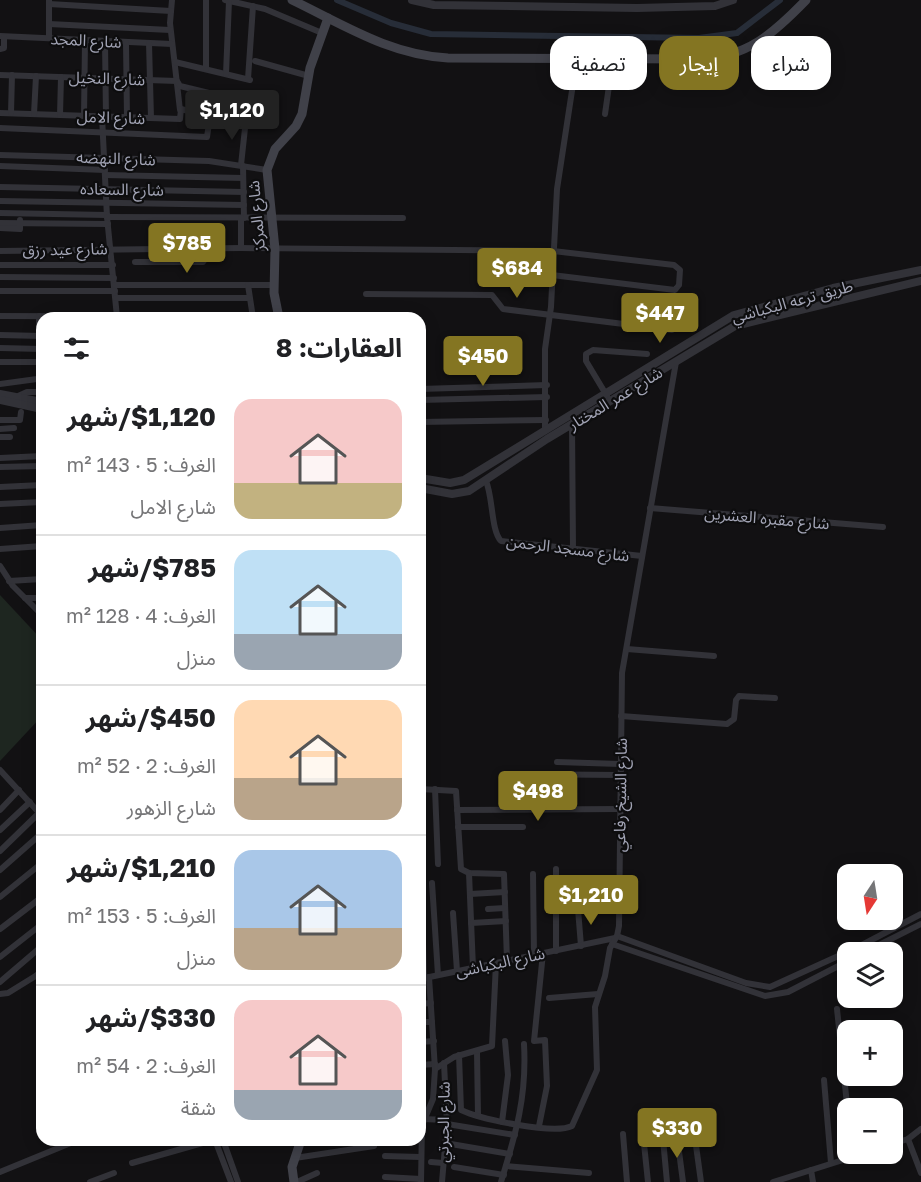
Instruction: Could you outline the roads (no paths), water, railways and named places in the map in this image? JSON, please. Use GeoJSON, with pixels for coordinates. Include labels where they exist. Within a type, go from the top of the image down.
{"type":"FeatureCollection","features":[{"type":"Feature","properties":{"kind":"main road"},"geometry":{"type":"LineString","coordinates":[[292,0],[386,46],[419,55],[448,58],[550,58]]}},
{"type":"Feature","properties":{"kind":"main road"},"geometry":{"type":"LineString","coordinates":[[647,58],[713,59],[728,56],[757,45],[770,36],[806,0]]}},
{"type":"Feature","properties":{"kind":"main road","name":"شارع المركز"},"geometry":{"type":"LineString","coordinates":[[278,312],[274,285],[275,249],[267,170],[274,149],[296,126],[302,114],[309,76],[328,18]]}},
{"type":"Feature","properties":{"kind":"main road"},"geometry":{"type":"LineString","coordinates":[[295,1182],[292,1173],[299,1146]]}},
{"type":"Feature","properties":{"kind":"street"},"geometry":{"type":"LineString","coordinates":[[172,0],[170,30],[180,110],[246,123],[242,166],[244,205],[241,248]]}},
{"type":"Feature","properties":{"kind":"street"},"geometry":{"type":"LineString","coordinates":[[206,0],[206,69]]}},
{"type":"Feature","properties":{"kind":"street"},"geometry":{"type":"LineString","coordinates":[[226,74],[227,0],[253,6],[322,33]]}},
{"type":"Feature","properties":{"kind":"street"},"geometry":{"type":"LineString","coordinates":[[412,0],[434,5],[614,8],[715,6],[733,0]]}},
{"type":"Feature","properties":{"kind":"street"},"geometry":{"type":"LineString","coordinates":[[49,38],[49,2],[171,11]]}},
{"type":"Feature","properties":{"kind":"street"},"geometry":{"type":"LineString","coordinates":[[175,62],[249,80],[253,6]]}},
{"type":"Feature","properties":{"kind":"street"},"geometry":{"type":"LineString","coordinates":[[49,24],[170,30]]}},
{"type":"Feature","properties":{"kind":"street"},"geometry":{"type":"LineString","coordinates":[[0,49],[4,48],[2,37]]}},
{"type":"Feature","properties":{"kind":"street","name":"شارع المجد"},"geometry":{"type":"LineString","coordinates":[[2,37],[172,44]]}},
{"type":"Feature","properties":{"kind":"street"},"geometry":{"type":"LineString","coordinates":[[84,116],[85,41]]}},
{"type":"Feature","properties":{"kind":"street"},"geometry":{"type":"LineString","coordinates":[[105,42],[104,158],[117,312]]}},
{"type":"Feature","properties":{"kind":"street"},"geometry":{"type":"LineString","coordinates":[[126,43],[127,117]]}},
{"type":"Feature","properties":{"kind":"street"},"geometry":{"type":"LineString","coordinates":[[150,43],[151,118]]}},
{"type":"Feature","properties":{"kind":"street"},"geometry":{"type":"LineString","coordinates":[[255,61],[309,76]]}},
{"type":"Feature","properties":{"kind":"street","name":"شارع النخيل"},"geometry":{"type":"LineString","coordinates":[[0,75],[177,81],[180,86],[246,102]]}},
{"type":"Feature","properties":{"kind":"street"},"geometry":{"type":"LineString","coordinates":[[11,113],[12,75]]}},
{"type":"Feature","properties":{"kind":"street"},"geometry":{"type":"LineString","coordinates":[[34,114],[36,76]]}},
{"type":"Feature","properties":{"kind":"street"},"geometry":{"type":"LineString","coordinates":[[60,115],[61,76]]}},
{"type":"Feature","properties":{"kind":"street"},"geometry":{"type":"LineString","coordinates":[[544,432],[547,397],[546,349],[557,189],[572,90]]}},
{"type":"Feature","properties":{"kind":"street"},"geometry":{"type":"LineString","coordinates":[[605,114],[608,90]]}},
{"type":"Feature","properties":{"kind":"street","name":"شارع الامل"},"geometry":{"type":"LineString","coordinates":[[0,113],[180,119],[180,110]]}},
{"type":"Feature","properties":{"kind":"street"},"geometry":{"type":"LineString","coordinates":[[0,128],[207,137],[210,117]]}},
{"type":"Feature","properties":{"kind":"street","name":"شارع النهضه"},"geometry":{"type":"LineString","coordinates":[[0,155],[209,161],[267,170]]}},
{"type":"Feature","properties":{"kind":"street"},"geometry":{"type":"LineString","coordinates":[[0,166],[243,178]]}},
{"type":"Feature","properties":{"kind":"street","name":"شارع السعاده"},"geometry":{"type":"LineString","coordinates":[[0,187],[244,192]]}},
{"type":"Feature","properties":{"kind":"street"},"geometry":{"type":"LineString","coordinates":[[0,201],[244,205]]}},
{"type":"Feature","properties":{"kind":"street"},"geometry":{"type":"LineString","coordinates":[[0,213],[108,218]]}},
{"type":"Feature","properties":{"kind":"street"},"geometry":{"type":"LineString","coordinates":[[0,228],[20,229],[21,213]]}},
{"type":"Feature","properties":{"kind":"street"},"geometry":{"type":"LineString","coordinates":[[0,223],[108,218],[403,218]]}},
{"type":"Feature","properties":{"kind":"street"},"geometry":{"type":"LineString","coordinates":[[135,262],[203,262],[206,260],[206,248]]}},
{"type":"Feature","properties":{"kind":"street","name":"شارع عيد رزق"},"geometry":{"type":"LineString","coordinates":[[0,251],[241,248],[553,251],[674,265],[680,270],[679,285],[675,290],[552,275]]}},
{"type":"Feature","properties":{"kind":"street"},"geometry":{"type":"LineString","coordinates":[[0,265],[112,265]]}},
{"type":"Feature","properties":{"kind":"street","name":"طريق ترعه البكباشي"},"geometry":{"type":"LineString","coordinates":[[608,398],[702,339],[734,315],[835,294],[921,270]]}},
{"type":"Feature","properties":{"kind":"street"},"geometry":{"type":"LineString","coordinates":[[0,277],[114,278]]}},
{"type":"Feature","properties":{"kind":"street","name":"شارع عمر المختار"},"geometry":{"type":"LineString","coordinates":[[426,489],[457,494],[486,481],[544,432],[572,423],[587,410],[676,362],[702,339],[743,323],[835,294],[921,280]]}},
{"type":"Feature","properties":{"kind":"street"},"geometry":{"type":"LineString","coordinates":[[248,285],[252,312]]}},
{"type":"Feature","properties":{"kind":"street"},"geometry":{"type":"LineString","coordinates":[[0,291],[115,291],[274,285]]}},
{"type":"Feature","properties":{"kind":"street"},"geometry":{"type":"LineString","coordinates":[[115,291],[249,298]]}},
{"type":"Feature","properties":{"kind":"street"},"geometry":{"type":"LineString","coordinates":[[366,294],[492,296],[500,308],[672,330]]}},
{"type":"Feature","properties":{"kind":"street"},"geometry":{"type":"LineString","coordinates":[[0,316],[36,316]]}},
{"type":"Feature","properties":{"kind":"street"},"geometry":{"type":"LineString","coordinates":[[0,335],[36,336]]}},
{"type":"Feature","properties":{"kind":"street"},"geometry":{"type":"LineString","coordinates":[[0,348],[36,348]]}},
{"type":"Feature","properties":{"kind":"street"},"geometry":{"type":"LineString","coordinates":[[608,398],[586,361],[586,354],[593,350],[647,354]]}},
{"type":"Feature","properties":{"kind":"street"},"geometry":{"type":"LineString","coordinates":[[0,362],[36,362]]}},
{"type":"Feature","properties":{"kind":"street","name":"شارع الشيخ رفاعي"},"geometry":{"type":"LineString","coordinates":[[459,1055],[459,1107],[478,1116],[518,1125],[568,1128],[576,1122],[597,1070],[594,1017],[598,994],[615,940],[620,905],[619,809],[622,673],[676,362]]}},
{"type":"Feature","properties":{"kind":"street"},"geometry":{"type":"LineString","coordinates":[[0,384],[36,379]]}},
{"type":"Feature","properties":{"kind":"street"},"geometry":{"type":"LineString","coordinates":[[18,396],[19,381]]}},
{"type":"Feature","properties":{"kind":"street"},"geometry":{"type":"LineString","coordinates":[[426,389],[547,385]]}},
{"type":"Feature","properties":{"kind":"street"},"geometry":{"type":"LineString","coordinates":[[18,396],[36,393]]}},
{"type":"Feature","properties":{"kind":"street"},"geometry":{"type":"LineString","coordinates":[[0,394],[36,400]]}},
{"type":"Feature","properties":{"kind":"street"},"geometry":{"type":"LineString","coordinates":[[426,400],[547,397]]}},
{"type":"Feature","properties":{"kind":"street"},"geometry":{"type":"LineString","coordinates":[[0,400],[36,408]]}},
{"type":"Feature","properties":{"kind":"street"},"geometry":{"type":"LineString","coordinates":[[426,479],[450,483],[461,482],[544,432],[587,410]]}},
{"type":"Feature","properties":{"kind":"street"},"geometry":{"type":"LineString","coordinates":[[0,420],[20,420],[21,412]]}},
{"type":"Feature","properties":{"kind":"street"},"geometry":{"type":"LineString","coordinates":[[426,422],[544,432]]}},
{"type":"Feature","properties":{"kind":"street"},"geometry":{"type":"LineString","coordinates":[[572,423],[573,548]]}},
{"type":"Feature","properties":{"kind":"street"},"geometry":{"type":"LineString","coordinates":[[0,429],[14,428]]}},
{"type":"Feature","properties":{"kind":"street"},"geometry":{"type":"LineString","coordinates":[[0,437],[10,437]]}},
{"type":"Feature","properties":{"kind":"street"},"geometry":{"type":"LineString","coordinates":[[0,458],[36,456]]}},
{"type":"Feature","properties":{"kind":"street"},"geometry":{"type":"LineString","coordinates":[[0,467],[36,466]]}},
{"type":"Feature","properties":{"kind":"street","name":"شارع مسجد الرحمن"},"geometry":{"type":"LineString","coordinates":[[486,481],[492,493],[495,535],[505,543],[642,556]]}},
{"type":"Feature","properties":{"kind":"street"},"geometry":{"type":"LineString","coordinates":[[0,487],[36,485]]}},
{"type":"Feature","properties":{"kind":"street"},"geometry":{"type":"LineString","coordinates":[[0,504],[36,502]]}},
{"type":"Feature","properties":{"kind":"street","name":"شارع مقبره العشرين"},"geometry":{"type":"LineString","coordinates":[[650,508],[883,527]]}},
{"type":"Feature","properties":{"kind":"street"},"geometry":{"type":"LineString","coordinates":[[0,528],[36,525]]}},
{"type":"Feature","properties":{"kind":"street"},"geometry":{"type":"LineString","coordinates":[[0,549],[36,546]]}},
{"type":"Feature","properties":{"kind":"street"},"geometry":{"type":"LineString","coordinates":[[0,566],[9,581],[36,609]]}},
{"type":"Feature","properties":{"kind":"street"},"geometry":{"type":"LineString","coordinates":[[9,581],[36,579]]}},
{"type":"Feature","properties":{"kind":"street"},"geometry":{"type":"LineString","coordinates":[[24,598],[36,598]]}},
{"type":"Feature","properties":{"kind":"street"},"geometry":{"type":"LineString","coordinates":[[627,649],[714,656]]}},
{"type":"Feature","properties":{"kind":"street"},"geometry":{"type":"LineString","coordinates":[[621,716],[727,724],[733,721],[736,700],[739,696],[775,698]]}},
{"type":"Feature","properties":{"kind":"street"},"geometry":{"type":"LineString","coordinates":[[557,762],[620,764]]}},
{"type":"Feature","properties":{"kind":"street"},"geometry":{"type":"LineString","coordinates":[[1,774],[36,809]]}},
{"type":"Feature","properties":{"kind":"street"},"geometry":{"type":"LineString","coordinates":[[508,774],[620,776]]}},
{"type":"Feature","properties":{"kind":"street"},"geometry":{"type":"LineString","coordinates":[[426,789],[456,791],[461,869],[469,873],[503,872],[507,961]]}},
{"type":"Feature","properties":{"kind":"street"},"geometry":{"type":"LineString","coordinates":[[435,789],[438,864]]}},
{"type":"Feature","properties":{"kind":"street"},"geometry":{"type":"LineString","coordinates":[[0,810],[19,790]]}},
{"type":"Feature","properties":{"kind":"street"},"geometry":{"type":"LineString","coordinates":[[0,830],[30,802]]}},
{"type":"Feature","properties":{"kind":"street"},"geometry":{"type":"LineString","coordinates":[[458,810],[619,809]]}},
{"type":"Feature","properties":{"kind":"street"},"geometry":{"type":"LineString","coordinates":[[0,851],[36,815]]}},
{"type":"Feature","properties":{"kind":"street"},"geometry":{"type":"LineString","coordinates":[[458,827],[523,827]]}},
{"type":"Feature","properties":{"kind":"street"},"geometry":{"type":"LineString","coordinates":[[0,870],[36,837]]}},
{"type":"Feature","properties":{"kind":"street"},"geometry":{"type":"LineString","coordinates":[[0,897],[36,868]]}},
{"type":"Feature","properties":{"kind":"street"},"geometry":{"type":"LineString","coordinates":[[556,868],[556,951]]}},
{"type":"Feature","properties":{"kind":"street"},"geometry":{"type":"LineString","coordinates":[[469,873],[473,968]]}},
{"type":"Feature","properties":{"kind":"street"},"geometry":{"type":"LineString","coordinates":[[533,873],[534,955]]}},
{"type":"Feature","properties":{"kind":"street"},"geometry":{"type":"LineString","coordinates":[[432,883],[438,975]]}},
{"type":"Feature","properties":{"kind":"street"},"geometry":{"type":"LineString","coordinates":[[470,894],[505,892]]}},
{"type":"Feature","properties":{"kind":"street"},"geometry":{"type":"LineString","coordinates":[[0,929],[36,902]]}},
{"type":"Feature","properties":{"kind":"street"},"geometry":{"type":"LineString","coordinates":[[488,909],[505,908]]}},
{"type":"Feature","properties":{"kind":"street"},"geometry":{"type":"LineString","coordinates":[[578,909],[580,946]]}},
{"type":"Feature","properties":{"kind":"street"},"geometry":{"type":"LineString","coordinates":[[453,913],[458,971]]}},
{"type":"Feature","properties":{"kind":"street"},"geometry":{"type":"LineString","coordinates":[[615,940],[758,987],[770,987],[789,980],[921,914]]}},
{"type":"Feature","properties":{"kind":"street"},"geometry":{"type":"LineString","coordinates":[[886,942],[919,925],[913,918]]}},
{"type":"Feature","properties":{"kind":"street"},"geometry":{"type":"LineString","coordinates":[[471,923],[506,921]]}},
{"type":"Feature","properties":{"kind":"street"},"geometry":{"type":"LineString","coordinates":[[0,957],[36,929]]}},
{"type":"Feature","properties":{"kind":"street"},"geometry":{"type":"LineString","coordinates":[[615,940],[754,993],[772,995],[793,989],[837,967]]}},
{"type":"Feature","properties":{"kind":"street","name":"شارع البكباشى"},"geometry":{"type":"LineString","coordinates":[[426,978],[615,940]]}},
{"type":"Feature","properties":{"kind":"street"},"geometry":{"type":"LineString","coordinates":[[0,982],[36,951]]}},
{"type":"Feature","properties":{"kind":"street"},"geometry":{"type":"LineString","coordinates":[[539,1126],[548,1079],[545,1040],[534,1041],[543,953]]}},
{"type":"Feature","properties":{"kind":"street"},"geometry":{"type":"LineString","coordinates":[[426,1065],[435,1066],[459,1055],[489,1048],[494,1042],[495,963]]}},
{"type":"Feature","properties":{"kind":"street"},"geometry":{"type":"LineString","coordinates":[[789,980],[793,989]]}},
{"type":"Feature","properties":{"kind":"street"},"geometry":{"type":"LineString","coordinates":[[0,994],[36,981]]}},
{"type":"Feature","properties":{"kind":"street"},"geometry":{"type":"LineString","coordinates":[[426,985],[431,1003],[435,1066],[433,1099],[426,1110]]}},
{"type":"Feature","properties":{"kind":"street"},"geometry":{"type":"LineString","coordinates":[[549,998],[598,994]]}},
{"type":"Feature","properties":{"kind":"street"},"geometry":{"type":"LineString","coordinates":[[426,1003],[431,1003]]}},
{"type":"Feature","properties":{"kind":"street"},"geometry":{"type":"LineString","coordinates":[[837,1009],[846,1098]]}},
{"type":"Feature","properties":{"kind":"street"},"geometry":{"type":"LineString","coordinates":[[426,1022],[432,1022]]}},
{"type":"Feature","properties":{"kind":"street"},"geometry":{"type":"LineString","coordinates":[[426,1042],[434,1041]]}},
{"type":"Feature","properties":{"kind":"street"},"geometry":{"type":"LineString","coordinates":[[502,1122],[508,1075],[505,1041]]}},
{"type":"Feature","properties":{"kind":"street"},"geometry":{"type":"LineString","coordinates":[[454,1167],[502,1178],[518,1125],[526,1080],[524,1044]]}},
{"type":"Feature","properties":{"kind":"street"},"geometry":{"type":"LineString","coordinates":[[477,1052],[478,1116]]}},
{"type":"Feature","properties":{"kind":"street","name":"شارع الجبرتي"},"geometry":{"type":"LineString","coordinates":[[442,1182],[447,1122],[444,1063]]}},
{"type":"Feature","properties":{"kind":"street"},"geometry":{"type":"LineString","coordinates":[[824,1080],[831,1163]]}},
{"type":"Feature","properties":{"kind":"street"},"geometry":{"type":"LineString","coordinates":[[426,1118],[515,1136]]}},
{"type":"Feature","properties":{"kind":"street"},"geometry":{"type":"LineString","coordinates":[[903,1140],[921,1129]]}},
{"type":"Feature","properties":{"kind":"street"},"geometry":{"type":"LineString","coordinates":[[660,1130],[694,1131],[701,1182]]}},
{"type":"Feature","properties":{"kind":"street"},"geometry":{"type":"LineString","coordinates":[[623,1134],[627,1182]]}},
{"type":"Feature","properties":{"kind":"street"},"geometry":{"type":"LineString","coordinates":[[643,1134],[648,1182]]}},
{"type":"Feature","properties":{"kind":"street"},"geometry":{"type":"LineString","coordinates":[[908,1138],[921,1173]]}},
{"type":"Feature","properties":{"kind":"street"},"geometry":{"type":"LineString","coordinates":[[663,1139],[667,1182]]}},
{"type":"Feature","properties":{"kind":"street"},"geometry":{"type":"LineString","coordinates":[[445,1143],[510,1154]]}},
{"type":"Feature","properties":{"kind":"street"},"geometry":{"type":"LineString","coordinates":[[678,1144],[683,1182]]}},
{"type":"Feature","properties":{"kind":"street"},"geometry":{"type":"LineString","coordinates":[[0,1172],[63,1146]]}},
{"type":"Feature","properties":{"kind":"street"},"geometry":{"type":"LineString","coordinates":[[132,1163],[193,1146]]}},
{"type":"Feature","properties":{"kind":"street"},"geometry":{"type":"LineString","coordinates":[[218,1146],[238,1182]]}},
{"type":"Feature","properties":{"kind":"street"},"geometry":{"type":"LineString","coordinates":[[224,1146],[231,1182]]}},
{"type":"Feature","properties":{"kind":"street"},"geometry":{"type":"LineString","coordinates":[[295,1158],[374,1146]]}},
{"type":"Feature","properties":{"kind":"street"},"geometry":{"type":"LineString","coordinates":[[385,1177],[421,1180],[420,1146]]}},
{"type":"Feature","properties":{"kind":"street"},"geometry":{"type":"LineString","coordinates":[[386,1156],[420,1157]]}},
{"type":"Feature","properties":{"kind":"street"},"geometry":{"type":"LineString","coordinates":[[773,1182],[837,1161]]}},
{"type":"Feature","properties":{"kind":"street"},"geometry":{"type":"LineString","coordinates":[[430,1162],[443,1163]]}},
{"type":"Feature","properties":{"kind":"street"},"geometry":{"type":"LineString","coordinates":[[506,1166],[589,1173]]}},
{"type":"Feature","properties":{"kind":"street"},"geometry":{"type":"LineString","coordinates":[[811,1170],[813,1182]]}},
{"type":"Feature","properties":{"kind":"street"},"geometry":{"type":"LineString","coordinates":[[90,1182],[114,1173]]}},
{"type":"Feature","properties":{"kind":"street"},"geometry":{"type":"LineString","coordinates":[[295,1182],[317,1173]]}},
{"type":"Feature","properties":{"kind":"waterway"},"geometry":{"type":"LineString","coordinates":[[337,0],[391,23],[431,34],[699,38],[737,33],[780,0]]}}]}
